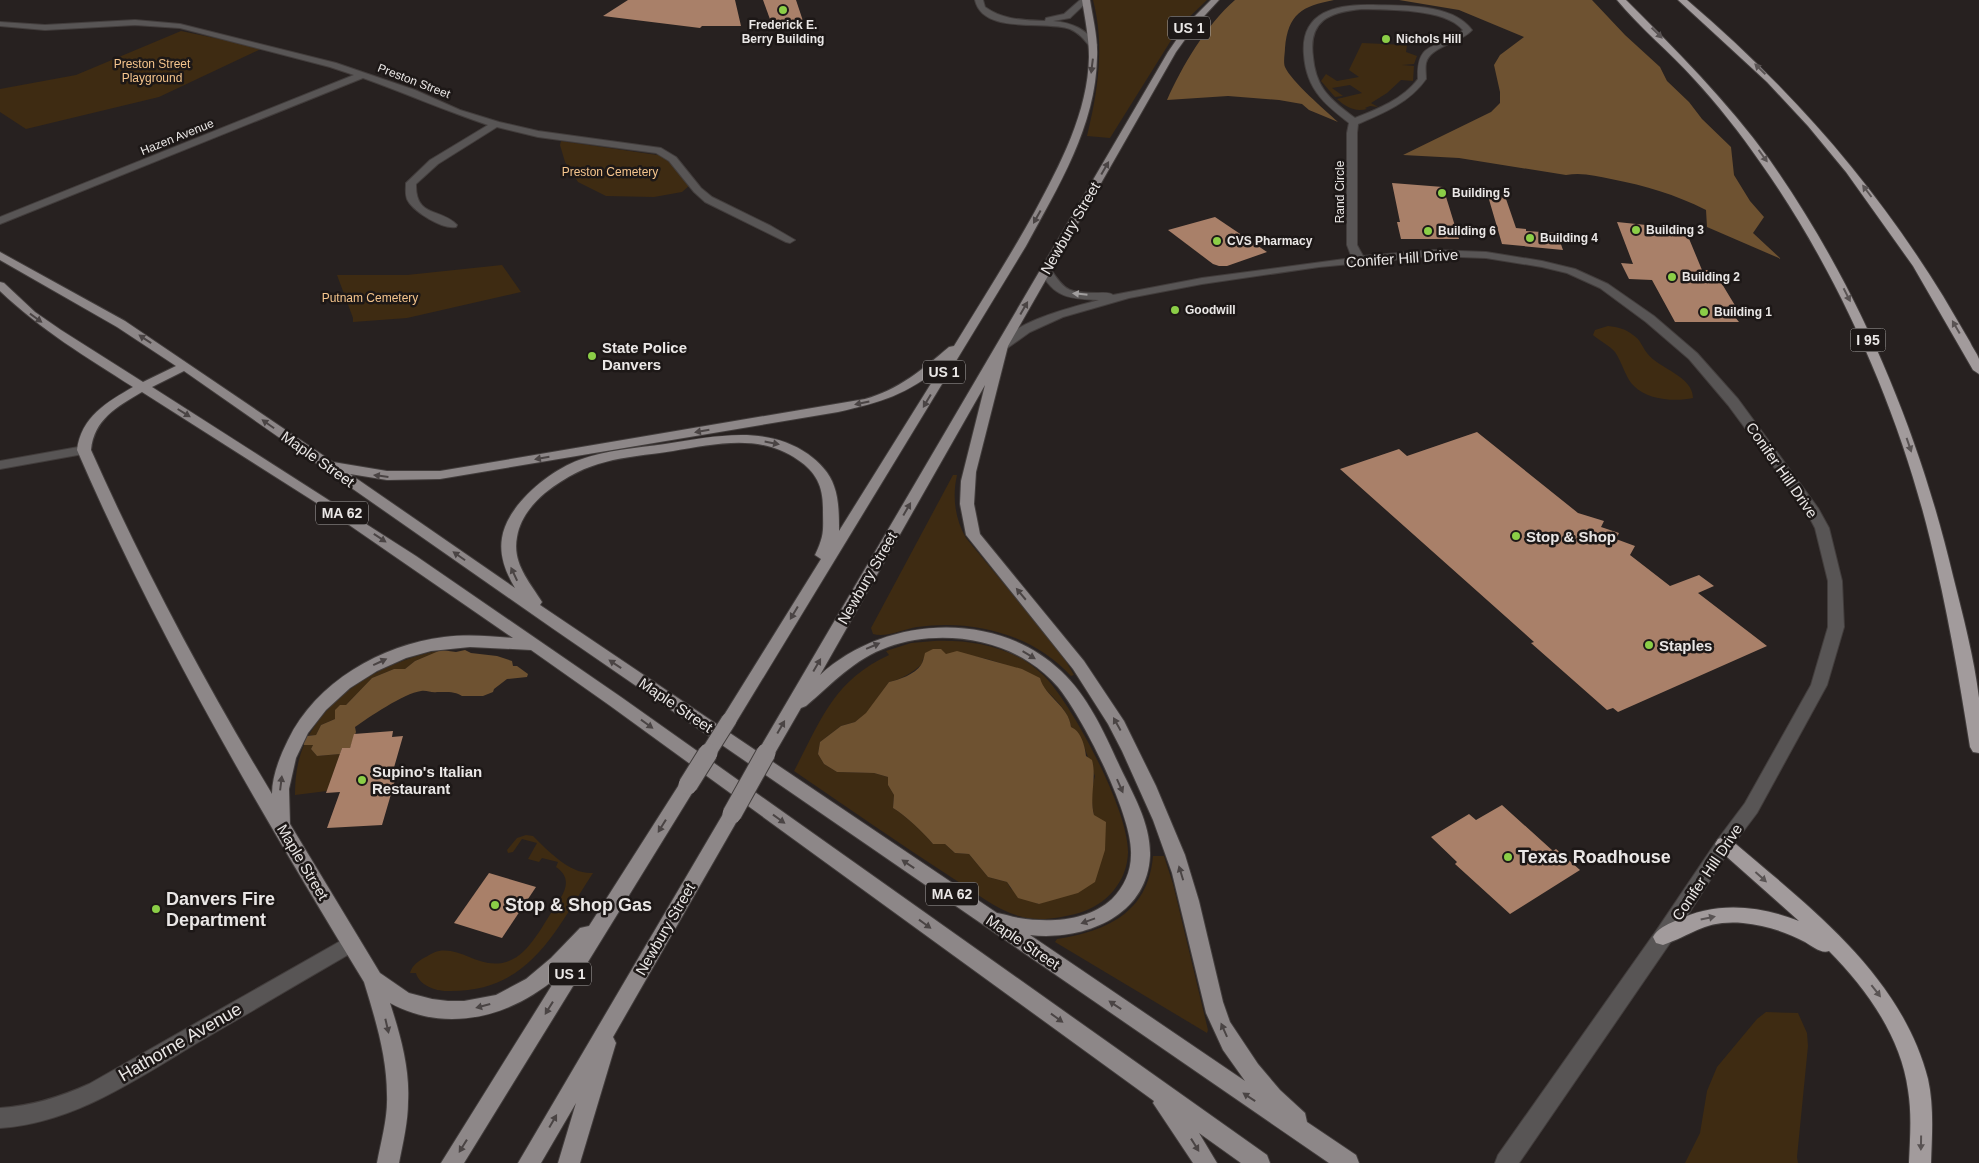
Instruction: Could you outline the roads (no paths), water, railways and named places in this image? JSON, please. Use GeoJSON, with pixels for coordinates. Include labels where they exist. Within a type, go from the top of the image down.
{"type":"FeatureCollection","features":[{"type":"Feature","properties":{"kind":"highway","name":"I 95"},"geometry":{"type":"LineString","coordinates":[[1621,0],[1683,60],[1718,99],[1748,137],[1807,223],[1853,309],[1889,392],[1927,502],[1960,634],[1979,747]]}},
{"type":"Feature","properties":{"kind":"highway"},"geometry":{"type":"LineString","coordinates":[[1682,0],[1722,34],[1773,82],[1808,119],[1848,168],[1894,229],[1920,268],[1979,370]]}},
{"type":"Feature","properties":{"kind":"highway"},"geometry":{"type":"LineString","coordinates":[[1724,844],[1805,917],[1850,962],[1886,1005],[1912,1060],[1920,1098],[1920,1163]]}},
{"type":"Feature","properties":{"kind":"highway"},"geometry":{"type":"LineString","coordinates":[[1663,937],[1683,926],[1712,916],[1745,916],[1764,919],[1799,930],[1828,945],[1850,962]]}},
{"type":"Feature","properties":{"kind":"main road","name":"US 1"},"geometry":{"type":"LineString","coordinates":[[452,1163],[729,720],[1021,246],[1067,161],[1087,99],[1093,45],[1085,0]]}},
{"type":"Feature","properties":{"kind":"main road","name":"Newbury Street"},"geometry":{"type":"LineString","coordinates":[[528,1163],[1176,45],[1191,25],[1215,0]]}},
{"type":"Feature","properties":{"kind":"main road","name":"Maple Street"},"geometry":{"type":"LineString","coordinates":[[0,255],[121,324],[185,366],[557,624],[1343,1160]]}},
{"type":"Feature","properties":{"kind":"main road","name":"Maple Street"},"geometry":{"type":"LineString","coordinates":[[0,285],[31,314],[363,526],[536,646],[1259,1163]]}},
{"type":"Feature","properties":{"kind":"main road"},"geometry":{"type":"LineString","coordinates":[[317,459],[375,475],[396,477],[440,476],[838,408],[875,400],[908,386],[962,342]]}},
{"type":"Feature","properties":{"kind":"main road"},"geometry":{"type":"LineString","coordinates":[[1002,346],[969,472],[966,492],[966,513],[974,535],[1070,652],[1108,708],[1130,749],[1162,819],[1174,852],[1196,928],[1215,1011],[1227,1037],[1266,1089],[1291,1115],[1343,1160]]}},
{"type":"Feature","properties":{"kind":"main road"},"geometry":{"type":"LineString","coordinates":[[84,450],[86,435],[96,421],[116,403],[185,366]]}},
{"type":"Feature","properties":{"kind":"main road"},"geometry":{"type":"LineString","coordinates":[[557,624],[525,592],[511,567],[508,550],[511,529],[520,509],[537,492],[563,474],[584,463],[614,456],[718,440],[775,442],[793,450],[806,459],[827,483],[831,534],[809,590]]}},
{"type":"Feature","properties":{"kind":"main road","name":"Maple Street"},"geometry":{"type":"LineString","coordinates":[[84,450],[168,627],[284,831],[373,979]]}},
{"type":"Feature","properties":{"kind":"main road"},"geometry":{"type":"LineString","coordinates":[[793,707],[819,686],[838,667],[864,650],[894,639],[926,634],[966,634],[1000,641],[1032,656],[1056,675],[1077,703],[1104,753],[1129,806],[1140,850],[1137,874],[1130,890],[1119,903],[1104,915],[1076,925],[1057,929],[1033,929],[1000,921],[976,911]]}},
{"type":"Feature","properties":{"kind":"main road"},"geometry":{"type":"LineString","coordinates":[[284,831],[280,814],[280,794],[283,770],[289,753],[308,719],[322,703],[343,685],[379,663],[401,653],[432,645],[479,640],[536,646]]}},
{"type":"Feature","properties":{"kind":"main road"},"geometry":{"type":"LineString","coordinates":[[373,979],[401,998],[422,1007],[449,1010],[475,1009],[502,1001],[524,991],[552,968],[578,944],[614,902]]}},
{"type":"Feature","properties":{"kind":"main road"},"geometry":{"type":"LineString","coordinates":[[373,979],[385,1016],[396,1072],[398,1096],[388,1163]]}},
{"type":"Feature","properties":{"kind":"main road"},"geometry":{"type":"LineString","coordinates":[[569,1163],[580,1119],[615,1014]]}},
{"type":"Feature","properties":{"kind":"main road"},"geometry":{"type":"LineString","coordinates":[[1143,1080],[1174,1113],[1206,1163]]}},
{"type":"Feature","properties":{"kind":"street"},"geometry":{"type":"LineString","coordinates":[[980,0],[981,8],[990,15],[1072,28],[1082,33],[1093,45]]}},
{"type":"Feature","properties":{"kind":"street"},"geometry":{"type":"LineString","coordinates":[[1020,21],[1043,21],[1062,18],[1071,14],[1085,0]]}},
{"type":"Feature","properties":{"kind":"street"},"geometry":{"type":"LineString","coordinates":[[1374,7],[1443,15],[1466,25],[1468,30],[1464,34],[1438,46],[1427,55],[1422,65],[1422,79],[1414,89],[1391,105],[1354,122],[1320,93],[1314,82],[1308,52],[1311,28],[1318,19],[1341,10],[1374,7]]}},
{"type":"Feature","properties":{"kind":"street","name":"Preston Street"},"geometry":{"type":"LineString","coordinates":[[0,24],[45,28],[168,24],[258,44],[362,75],[412,92],[457,112],[496,124],[538,134],[658,150],[668,154],[676,161],[702,195],[725,209],[790,240]]}},
{"type":"Feature","properties":{"kind":"street","name":"Hazen Avenue"},"geometry":{"type":"LineString","coordinates":[[0,221],[362,75]]}},
{"type":"Feature","properties":{"kind":"street","name":"Rand Circle"},"geometry":{"type":"LineString","coordinates":[[1354,122],[1352,133],[1352,245],[1359,261]]}},
{"type":"Feature","properties":{"kind":"street"},"geometry":{"type":"LineString","coordinates":[[452,225],[426,214],[416,205],[412,199],[411,183],[434,162],[496,124]]}},
{"type":"Feature","properties":{"kind":"street","name":"Conifer Hill Drive"},"geometry":{"type":"LineString","coordinates":[[1002,346],[1014,336],[1041,322],[1127,295],[1202,281],[1319,264],[1434,253],[1511,258],[1571,271],[1604,286],[1650,319],[1693,356],[1733,402],[1811,508],[1822,528],[1835,581],[1836,628],[1819,685],[1751,808],[1724,844],[1663,937],[1506,1163]]}},
{"type":"Feature","properties":{"kind":"street","name":"Conifer Hill Drive"},"geometry":{"type":"LineString","coordinates":[[1046,270],[1054,287],[1062,292],[1095,296],[1127,295]]}},
{"type":"Feature","properties":{"kind":"street"},"geometry":{"type":"LineString","coordinates":[[0,465],[84,450]]}},
{"type":"Feature","properties":{"kind":"street","name":"Hathorne Avenue"},"geometry":{"type":"LineString","coordinates":[[0,1118],[31,1115],[65,1106],[96,1091],[351,943]]}},
{"type":"Feature","properties":{"kind":"place","name":"Frederick E. Berry Building"},"geometry":{"type":"Point","coordinates":[783,10]}},
{"type":"Feature","properties":{"kind":"place","name":"Nichols Hill"},"geometry":{"type":"Point","coordinates":[1386,39]}},
{"type":"Feature","properties":{"kind":"place","name":"Building 5"},"geometry":{"type":"Point","coordinates":[1442,193]}},
{"type":"Feature","properties":{"kind":"place","name":"Building 3"},"geometry":{"type":"Point","coordinates":[1636,230]}},
{"type":"Feature","properties":{"kind":"place","name":"Building 6"},"geometry":{"type":"Point","coordinates":[1428,231]}},
{"type":"Feature","properties":{"kind":"place","name":"Building 4"},"geometry":{"type":"Point","coordinates":[1530,238]}},
{"type":"Feature","properties":{"kind":"place","name":"CVS Pharmacy"},"geometry":{"type":"Point","coordinates":[1217,241]}},
{"type":"Feature","properties":{"kind":"place","name":"Building 2"},"geometry":{"type":"Point","coordinates":[1672,277]}},
{"type":"Feature","properties":{"kind":"place","name":"Goodwill"},"geometry":{"type":"Point","coordinates":[1175,310]}},
{"type":"Feature","properties":{"kind":"place","name":"Building 1"},"geometry":{"type":"Point","coordinates":[1704,312]}},
{"type":"Feature","properties":{"kind":"place","name":"State Police Danvers"},"geometry":{"type":"Point","coordinates":[592,356]}},
{"type":"Feature","properties":{"kind":"place","name":"Stop & Shop"},"geometry":{"type":"Point","coordinates":[1516,536]}},
{"type":"Feature","properties":{"kind":"place","name":"Staples"},"geometry":{"type":"Point","coordinates":[1649,645]}},
{"type":"Feature","properties":{"kind":"place","name":"Supino's Italian Restaurant"},"geometry":{"type":"Point","coordinates":[362,780]}},
{"type":"Feature","properties":{"kind":"place","name":"Texas Roadhouse"},"geometry":{"type":"Point","coordinates":[1508,857]}},
{"type":"Feature","properties":{"kind":"place","name":"Stop & Shop Gas"},"geometry":{"type":"Point","coordinates":[495,905]}},
{"type":"Feature","properties":{"kind":"place","name":"Danvers Fire Department"},"geometry":{"type":"Point","coordinates":[156,909]}},
{"type":"Feature","properties":{"kind":"park label","name":"Preston Street Playground"},"geometry":{"type":"Point","coordinates":[152,71]}},
{"type":"Feature","properties":{"kind":"park label","name":"Preston Cemetery"},"geometry":{"type":"Point","coordinates":[610,172]}},
{"type":"Feature","properties":{"kind":"park label","name":"Putnam Cemetery"},"geometry":{"type":"Point","coordinates":[370,298]}}]}
